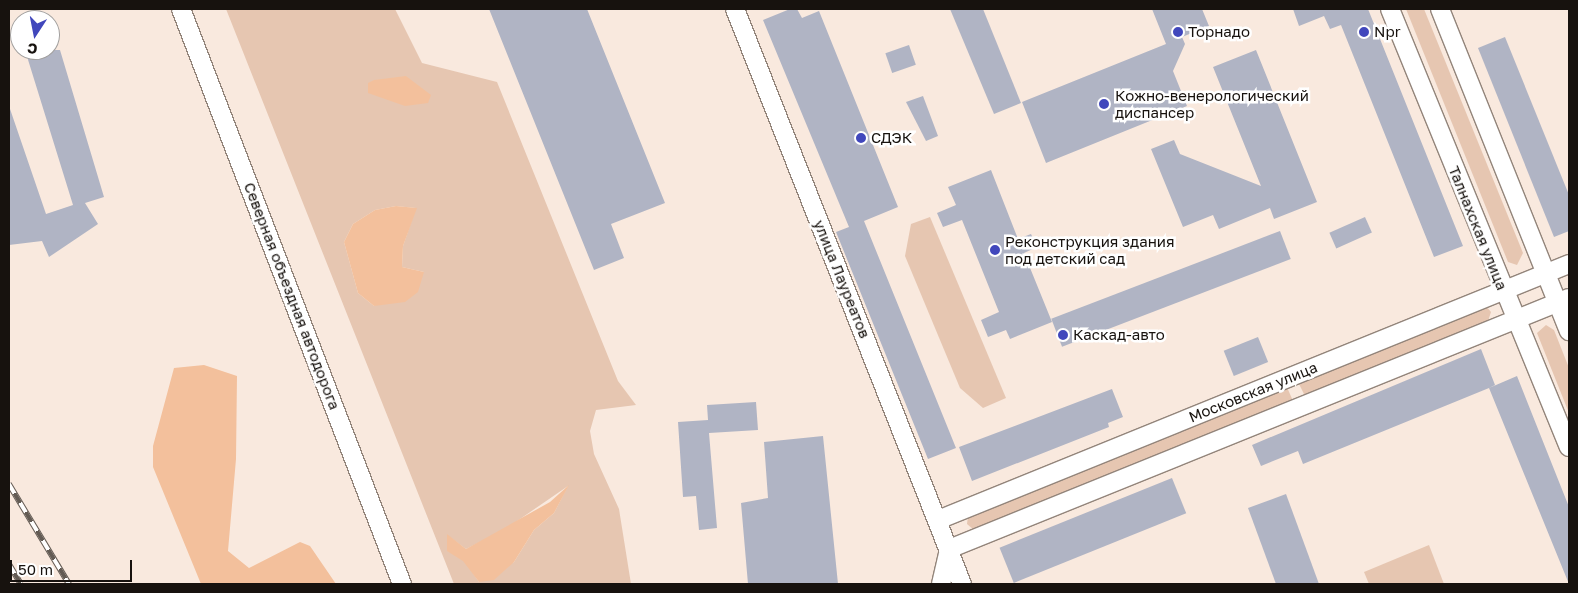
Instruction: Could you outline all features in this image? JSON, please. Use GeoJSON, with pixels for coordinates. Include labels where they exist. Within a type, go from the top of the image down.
{"type":"FeatureCollection","features":[{"type":"Feature","properties":{"kind":"street","name":"Северная объездная автодорога"},"geometry":{"type":"LineString","coordinates":[[181,9],[402,584]]}},
{"type":"Feature","properties":{"kind":"street","name":"улица Лауреатов"},"geometry":{"type":"LineString","coordinates":[[735,9],[962,584]]}},
{"type":"Feature","properties":{"kind":"street","name":"Талнахская улица"},"geometry":{"type":"LineString","coordinates":[[1390,9],[1503,291],[1569,447]]}},
{"type":"Feature","properties":{"kind":"street"},"geometry":{"type":"LineString","coordinates":[[1440,9],[1546,274],[1564,301],[1569,331]]}},
{"type":"Feature","properties":{"kind":"street","name":"Московская улица"},"geometry":{"type":"LineString","coordinates":[[938,520],[1569,264]]}},
{"type":"Feature","properties":{"kind":"street","name":"Московская улица"},"geometry":{"type":"LineString","coordinates":[[949,549],[1564,301]]}},
{"type":"Feature","properties":{"kind":"street"},"geometry":{"type":"LineString","coordinates":[[941,584],[949,549]]}},
{"type":"Feature","properties":{"kind":"shaded area"},"geometry":{"type":"Polygon","coordinates":[[[226,9],[395,9],[422,63],[497,82],[618,381],[636,405],[596,410],[590,431],[594,454],[619,509],[631,584],[454,584],[226,9]],[[396,206],[375,210],[353,224],[344,242],[358,293],[374,306],[424,272],[402,267],[403,246],[416,208],[396,206]],[[568,486],[504,530],[466,549],[447,535],[479,582],[514,562],[534,530],[554,513],[568,486]]]}},
{"type":"Feature","properties":{"kind":"shaded area"},"geometry":{"type":"Polygon","coordinates":[[[1406,9],[1424,9],[1523,253],[1517,265],[1508,262],[1406,9]]]}},
{"type":"Feature","properties":{"kind":"shaded area"},"geometry":{"type":"Polygon","coordinates":[[[406,76],[431,95],[428,103],[405,106],[368,93],[368,83],[374,80],[406,76]]]}},
{"type":"Feature","properties":{"kind":"shaded area"},"geometry":{"type":"Polygon","coordinates":[[[396,206],[417,208],[403,246],[402,267],[424,272],[418,292],[405,302],[374,306],[358,293],[344,242],[353,224],[375,210],[396,206]]]}},
{"type":"Feature","properties":{"kind":"shaded area"},"geometry":{"type":"Polygon","coordinates":[[[930,217],[1006,398],[983,408],[960,388],[905,256],[911,224],[930,217]]]}},
{"type":"Feature","properties":{"kind":"shaded area"},"geometry":{"type":"Polygon","coordinates":[[[1485,305],[1491,312],[1488,321],[1305,396],[1297,380],[1485,305]]]}},
{"type":"Feature","properties":{"kind":"shaded area"},"geometry":{"type":"Polygon","coordinates":[[[1546,325],[1554,330],[1569,368],[1569,413],[1537,333],[1546,325]]]}},
{"type":"Feature","properties":{"kind":"shaded area"},"geometry":{"type":"Polygon","coordinates":[[[204,365],[237,376],[236,459],[228,551],[249,568],[300,542],[310,546],[336,584],[201,584],[153,467],[153,446],[174,368],[204,365]]]}},
{"type":"Feature","properties":{"kind":"shaded area"},"geometry":{"type":"Polygon","coordinates":[[[1286,385],[1293,401],[974,530],[967,524],[968,516],[1286,385]]]}},
{"type":"Feature","properties":{"kind":"shaded area"},"geometry":{"type":"Polygon","coordinates":[[[569,485],[554,513],[534,530],[514,562],[494,580],[479,582],[463,561],[447,551],[447,534],[466,549],[550,502],[569,485]]]}},
{"type":"Feature","properties":{"kind":"shaded area"},"geometry":{"type":"Polygon","coordinates":[[[1429,545],[1444,584],[1369,584],[1364,572],[1429,545]]]}},
{"type":"Feature","properties":{"kind":"building"},"geometry":{"type":"Polygon","coordinates":[[[489,9],[587,9],[665,203],[611,224],[624,258],[594,270],[489,9]]]}},
{"type":"Feature","properties":{"kind":"building"},"geometry":{"type":"Polygon","coordinates":[[[790,9],[797,9],[802,18],[819,11],[898,207],[864,221],[956,448],[928,459],[836,232],[849,227],[763,20],[790,9]]]}},
{"type":"Feature","properties":{"kind":"building"},"geometry":{"type":"Polygon","coordinates":[[[950,9],[983,9],[1021,103],[994,114],[950,9]]]}},
{"type":"Feature","properties":{"kind":"building","name":"Кожно-венерологический диспансер"},"geometry":{"type":"Polygon","coordinates":[[[1152,9],[1202,9],[1209,26],[1182,37],[1185,44],[1173,71],[1187,106],[1046,163],[1022,102],[1166,44],[1152,9]]]}},
{"type":"Feature","properties":{"kind":"building"},"geometry":{"type":"Polygon","coordinates":[[[1293,9],[1368,9],[1463,246],[1434,257],[1341,25],[1330,29],[1324,16],[1299,26],[1293,9]]]}},
{"type":"Feature","properties":{"kind":"building"},"geometry":{"type":"Polygon","coordinates":[[[1505,37],[1569,195],[1569,231],[1554,237],[1478,48],[1505,37]]]}},
{"type":"Feature","properties":{"kind":"building"},"geometry":{"type":"Polygon","coordinates":[[[909,45],[916,65],[892,73],[885,53],[909,45]]]}},
{"type":"Feature","properties":{"kind":"building"},"geometry":{"type":"Polygon","coordinates":[[[60,50],[104,197],[85,203],[98,224],[49,257],[42,241],[9,245],[9,106],[46,214],[73,205],[28,60],[60,60],[60,50]]]}},
{"type":"Feature","properties":{"kind":"building"},"geometry":{"type":"Polygon","coordinates":[[[1256,50],[1317,202],[1274,219],[1270,208],[1219,229],[1213,215],[1183,227],[1151,149],[1174,140],[1180,154],[1261,186],[1213,67],[1256,50]]]}},
{"type":"Feature","properties":{"kind":"building"},"geometry":{"type":"Polygon","coordinates":[[[923,96],[938,136],[926,141],[906,102],[923,96]]]}},
{"type":"Feature","properties":{"kind":"building"},"geometry":{"type":"Polygon","coordinates":[[[991,170],[1018,239],[1031,234],[1037,247],[1024,253],[1052,322],[1010,339],[1006,330],[988,337],[981,320],[999,312],[962,220],[943,227],[937,213],[956,205],[948,187],[991,170]]]}},
{"type":"Feature","properties":{"kind":"building"},"geometry":{"type":"Polygon","coordinates":[[[1365,217],[1372,233],[1336,248],[1329,233],[1365,217]]]}},
{"type":"Feature","properties":{"kind":"building"},"geometry":{"type":"Polygon","coordinates":[[[1280,231],[1291,259],[1062,347],[1051,319],[1280,231]]]}},
{"type":"Feature","properties":{"kind":"building"},"geometry":{"type":"Polygon","coordinates":[[[1258,337],[1268,362],[1234,376],[1224,351],[1258,337]]]}},
{"type":"Feature","properties":{"kind":"building"},"geometry":{"type":"Polygon","coordinates":[[[1481,349],[1495,385],[1303,464],[1298,451],[1261,466],[1252,445],[1481,349]]]}},
{"type":"Feature","properties":{"kind":"building"},"geometry":{"type":"Polygon","coordinates":[[[1517,376],[1569,507],[1569,584],[1489,388],[1517,376]]]}},
{"type":"Feature","properties":{"kind":"building"},"geometry":{"type":"Polygon","coordinates":[[[1112,389],[1123,417],[1108,423],[1109,427],[972,481],[959,447],[1112,389]]]}},
{"type":"Feature","properties":{"kind":"building"},"geometry":{"type":"Polygon","coordinates":[[[756,402],[758,430],[709,433],[717,528],[699,530],[696,496],[683,497],[678,422],[708,420],[707,405],[756,402]]]}},
{"type":"Feature","properties":{"kind":"building"},"geometry":{"type":"Polygon","coordinates":[[[823,436],[838,584],[748,584],[741,503],[768,498],[764,442],[823,436]]]}},
{"type":"Feature","properties":{"kind":"building"},"geometry":{"type":"Polygon","coordinates":[[[1172,478],[1186,513],[1014,583],[1000,548],[1172,478]]]}},
{"type":"Feature","properties":{"kind":"building"},"geometry":{"type":"Polygon","coordinates":[[[1286,494],[1319,584],[1276,584],[1248,508],[1286,494]]]}},
{"type":"Feature","properties":{"kind":"railway"},"geometry":{"type":"LineString","coordinates":[[9,484],[69,584]]}},
{"type":"Feature","properties":{"kind":"railway"},"geometry":{"type":"LineString","coordinates":[[9,564],[21,584]]}},
{"type":"Feature","properties":{"kind":"place","name":"Торнадо"},"geometry":{"type":"Point","coordinates":[1178,32]}},
{"type":"Feature","properties":{"kind":"place","name":"Npr"},"geometry":{"type":"Point","coordinates":[1364,32]}},
{"type":"Feature","properties":{"kind":"place","name":"Кожно-венерологический диспансер"},"geometry":{"type":"Point","coordinates":[1104,104]}},
{"type":"Feature","properties":{"kind":"place","name":"СДЭК"},"geometry":{"type":"Point","coordinates":[861,138]}},
{"type":"Feature","properties":{"kind":"place","name":"Реконструкция здания под детский сад"},"geometry":{"type":"Point","coordinates":[995,250]}},
{"type":"Feature","properties":{"kind":"place","name":"Каскад-авто"},"geometry":{"type":"Point","coordinates":[1063,335]}}]}
